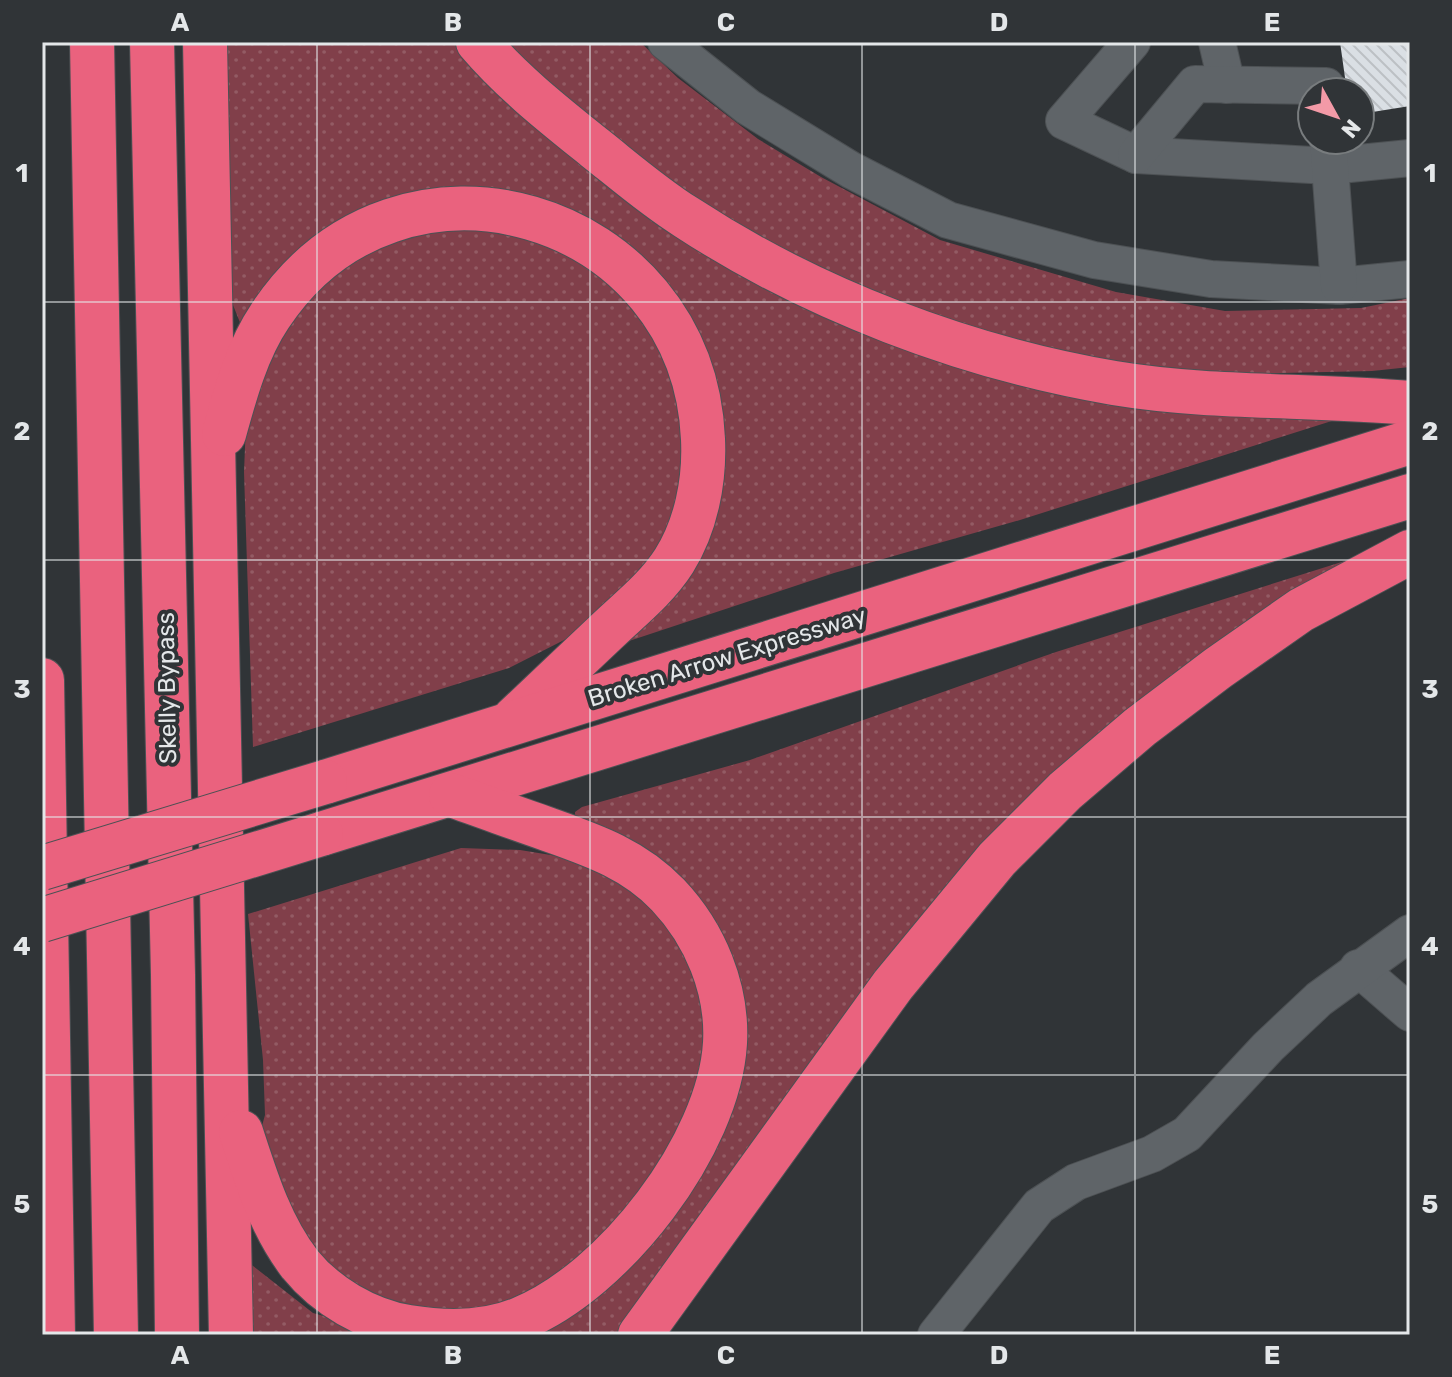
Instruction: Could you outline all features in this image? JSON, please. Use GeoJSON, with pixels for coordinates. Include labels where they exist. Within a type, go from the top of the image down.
{"type":"FeatureCollection","features":[{"type":"Feature","properties":{"kind":"highway"},"geometry":{"type":"LineString","coordinates":[[92,42],[116,1335]]}},
{"type":"Feature","properties":{"kind":"highway","name":"Skelly Bypass"},"geometry":{"type":"LineString","coordinates":[[152,42],[172,943],[177,1335]]}},
{"type":"Feature","properties":{"kind":"highway"},"geometry":{"type":"LineString","coordinates":[[205,42],[231,1335]]}},
{"type":"Feature","properties":{"kind":"highway"},"geometry":{"type":"LineString","coordinates":[[478,42],[545,109],[686,217],[831,297],[904,325],[1031,366],[1115,383],[1410,403]]}},
{"type":"Feature","properties":{"kind":"highway"},"geometry":{"type":"LineString","coordinates":[[214,467],[258,335],[292,286],[349,238],[421,211],[464,208],[503,210],[541,220],[577,236],[611,257],[638,282],[685,354],[702,419],[704,459],[700,493],[689,529],[674,561],[645,597],[507,726]]}},
{"type":"Feature","properties":{"kind":"highway","name":"Broken Arrow Expressway"},"geometry":{"type":"LineString","coordinates":[[42,868],[507,726],[1410,442]]}},
{"type":"Feature","properties":{"kind":"highway","name":"Broken Arrow Expressway"},"geometry":{"type":"LineString","coordinates":[[42,920],[1410,496]]}},
{"type":"Feature","properties":{"kind":"highway"},"geometry":{"type":"LineString","coordinates":[[640,1335],[893,985],[997,859],[1065,791],[1140,727],[1218,668],[1301,610],[1410,552]]}},
{"type":"Feature","properties":{"kind":"highway"},"geometry":{"type":"LineString","coordinates":[[42,680],[49,1321]]}},
{"type":"Feature","properties":{"kind":"highway"},"geometry":{"type":"LineString","coordinates":[[227,1088],[258,1186],[282,1238],[303,1267],[331,1293],[390,1324],[441,1332],[483,1330],[520,1319],[554,1302],[588,1278],[653,1208],[682,1166],[704,1122],[719,1081],[725,1045],[724,1010],[716,975],[703,945],[669,896],[624,859],[451,795]]}},
{"type":"Feature","properties":{"kind":"street"},"geometry":{"type":"LineString","coordinates":[[1132,42],[1064,121],[1136,155],[1296,153]]}},
{"type":"Feature","properties":{"kind":"street"},"geometry":{"type":"LineString","coordinates":[[1217,42],[1227,85]]}},
{"type":"Feature","properties":{"kind":"street"},"geometry":{"type":"LineString","coordinates":[[673,44],[748,107],[851,170],[948,220],[1094,260],[1196,277],[1339,286],[1410,279]]}},
{"type":"Feature","properties":{"kind":"street"},"geometry":{"type":"LineString","coordinates":[[1136,155],[1195,84],[1296,86]]}},
{"type":"Feature","properties":{"kind":"street"},"geometry":{"type":"LineString","coordinates":[[1328,156],[1339,286]]}},
{"type":"Feature","properties":{"kind":"street"},"geometry":{"type":"LineString","coordinates":[[1376,156],[1410,158]]}},
{"type":"Feature","properties":{"kind":"street"},"geometry":{"type":"LineString","coordinates":[[936,1335],[1039,1206],[1076,1182],[1152,1154],[1187,1134],[1268,1047],[1319,999],[1410,933]]}},
{"type":"Feature","properties":{"kind":"street"},"geometry":{"type":"LineString","coordinates":[[1358,968],[1410,1013]]}},
{"type":"Feature","properties":{"kind":"shaded area"},"geometry":{"type":"Polygon","coordinates":[[[221,42],[458,42],[769,286],[1338,419],[1020,520],[834,573],[620,644],[643,616],[711,388],[545,203],[512,192],[466,190],[243,330],[229,295],[221,42]]]}},
{"type":"Feature","properties":{"kind":"shaded area"},"geometry":{"type":"Polygon","coordinates":[[[505,42],[640,42],[678,78],[758,139],[821,177],[940,240],[1116,292],[1225,311],[1361,308],[1410,298],[1410,367],[1372,371],[1241,374],[1122,363],[999,339],[847,287],[690,203],[567,102],[505,42]]]}},
{"type":"Feature","properties":{"kind":"shaded area"},"geometry":{"type":"Polygon","coordinates":[[[457,227],[504,230],[568,253],[609,282],[651,333],[672,377],[683,418],[685,468],[662,553],[570,637],[509,668],[253,747],[244,472],[246,423],[274,341],[312,289],[373,245],[457,227]]]}},
{"type":"Feature","properties":{"kind":"shaded area"},"geometry":{"type":"Polygon","coordinates":[[[1364,555],[1168,683],[625,1335],[519,1335],[614,1270],[736,1003],[575,824],[575,812],[582,807],[750,760],[1056,652],[1364,555]]]}},
{"type":"Feature","properties":{"kind":"shaded area"},"geometry":{"type":"Polygon","coordinates":[[[461,848],[520,850],[563,857],[600,867],[639,894],[669,926],[697,970],[704,1028],[701,1067],[677,1134],[602,1238],[555,1276],[519,1299],[463,1315],[376,1301],[322,1263],[294,1219],[260,1133],[265,1115],[263,1060],[248,914],[461,848]]]}},
{"type":"Feature","properties":{"kind":"shaded area"},"geometry":{"type":"Polygon","coordinates":[[[248,1262],[313,1313],[391,1335],[249,1335],[248,1262]]]}},
{"type":"Feature","properties":{"kind":"building"},"geometry":{"type":"Polygon","coordinates":[[[1340,42],[1410,42],[1410,106],[1376,111],[1376,76],[1345,76],[1340,42]]]}}]}
